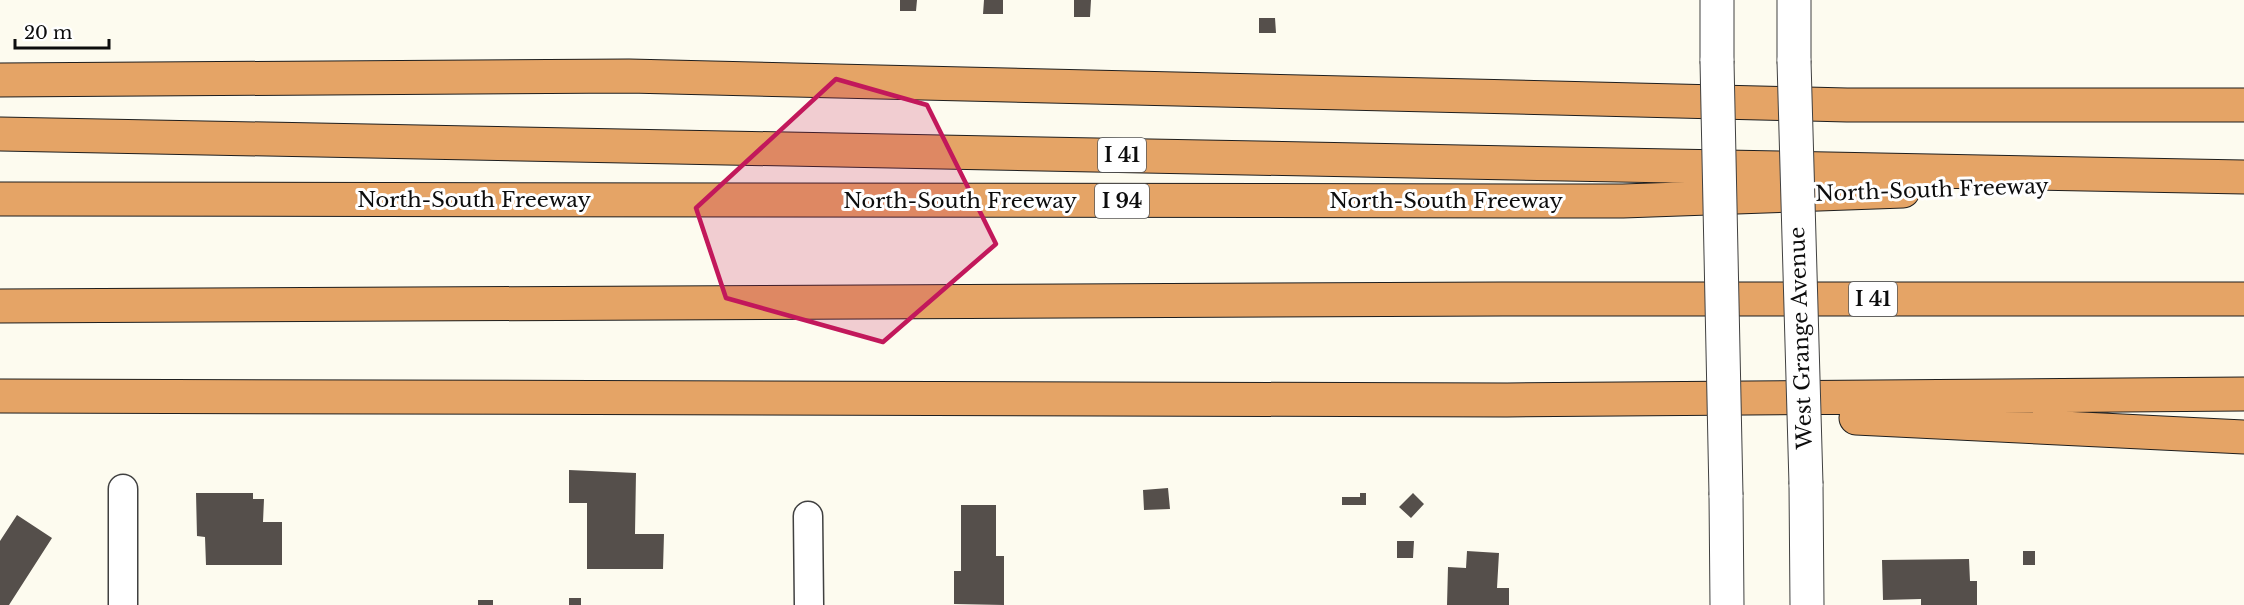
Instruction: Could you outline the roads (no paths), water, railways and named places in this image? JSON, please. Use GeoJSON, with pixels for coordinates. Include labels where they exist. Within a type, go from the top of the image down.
{"type":"FeatureCollection","features":[{"type":"Feature","properties":{"kind":"highway"},"geometry":{"type":"LineString","coordinates":[[0,80],[629,76],[1847,105],[2244,105]]}},
{"type":"Feature","properties":{"kind":"highway","name":"I 41"},"geometry":{"type":"LineString","coordinates":[[0,134],[2244,178]]}},
{"type":"Feature","properties":{"kind":"highway","name":"North-South Freeway"},"geometry":{"type":"LineString","coordinates":[[0,199],[1623,201],[2244,178]]}},
{"type":"Feature","properties":{"kind":"highway","name":"I 41"},"geometry":{"type":"LineString","coordinates":[[0,306],[1490,299],[2244,299]]}},
{"type":"Feature","properties":{"kind":"highway"},"geometry":{"type":"LineString","coordinates":[[0,396],[1507,400],[2244,394]]}},
{"type":"Feature","properties":{"kind":"highway"},"geometry":{"type":"LineString","coordinates":[[1507,400],[2244,437]]}},
{"type":"Feature","properties":{"kind":"street"},"geometry":{"type":"LineString","coordinates":[[1717,0],[1727,605]]}},
{"type":"Feature","properties":{"kind":"street","name":"West Grange Avenue"},"geometry":{"type":"LineString","coordinates":[[1794,0],[1807,605]]}},
{"type":"Feature","properties":{"kind":"street"},"geometry":{"type":"LineString","coordinates":[[123,489],[123,605]]}},
{"type":"Feature","properties":{"kind":"street"},"geometry":{"type":"LineString","coordinates":[[808,516],[809,605]]}}]}
